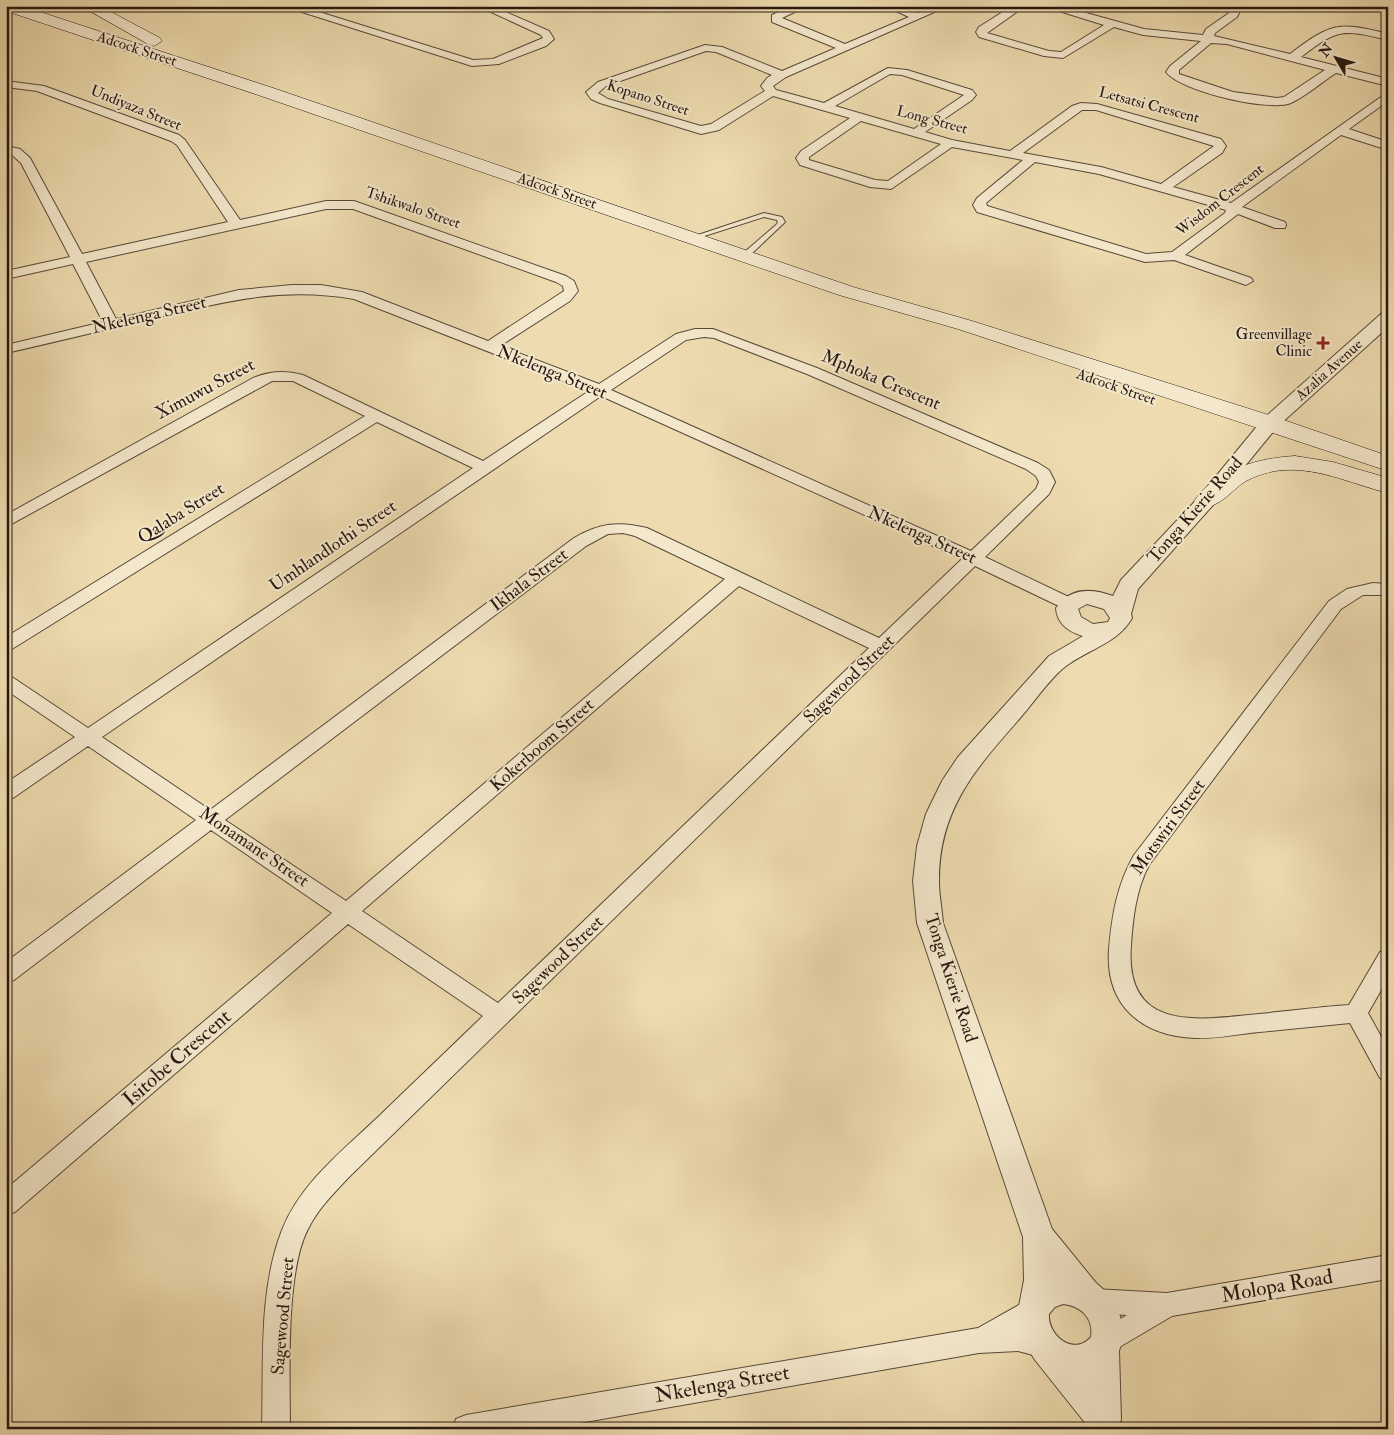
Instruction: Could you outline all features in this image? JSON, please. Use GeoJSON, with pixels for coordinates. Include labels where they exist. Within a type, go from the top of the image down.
{"type":"FeatureCollection","features":[{"type":"Feature","properties":{"kind":"main road","name":"Adcock Street"},"geometry":{"type":"LineString","coordinates":[[6,6],[268,92],[693,238],[846,291],[864,301],[1265,429],[1388,464]]}},
{"type":"Feature","properties":{"kind":"main road","name":"Adcock Street"},"geometry":{"type":"LineString","coordinates":[[88,6],[166,47],[268,92]]}},
{"type":"Feature","properties":{"kind":"main road","name":"Adcock Street"},"geometry":{"type":"LineString","coordinates":[[1265,429],[1388,480]]}},
{"type":"Feature","properties":{"kind":"main road"},"geometry":{"type":"LineString","coordinates":[[1206,501],[1240,476],[1265,467],[1285,464],[1318,464],[1388,486]]}},
{"type":"Feature","properties":{"kind":"street"},"geometry":{"type":"LineString","coordinates":[[288,6],[472,62],[495,62],[542,44],[549,39],[545,33],[483,6]]}},
{"type":"Feature","properties":{"kind":"street"},"geometry":{"type":"LineString","coordinates":[[802,6],[776,17],[776,20],[845,48]]}},
{"type":"Feature","properties":{"kind":"street"},"geometry":{"type":"LineString","coordinates":[[890,6],[919,17]]}},
{"type":"Feature","properties":{"kind":"street"},"geometry":{"type":"LineString","coordinates":[[772,92],[767,86],[771,80],[943,6]]}},
{"type":"Feature","properties":{"kind":"street"},"geometry":{"type":"LineString","coordinates":[[1020,6],[983,29],[981,32],[983,35],[1048,54],[1063,55],[1112,24]]}},
{"type":"Feature","properties":{"kind":"street"},"geometry":{"type":"LineString","coordinates":[[1048,6],[1112,24],[1166,35],[1207,38],[1388,83]]}},
{"type":"Feature","properties":{"kind":"street"},"geometry":{"type":"LineString","coordinates":[[1229,6],[1235,11],[1233,15],[1210,31],[1203,46],[1174,68],[1172,72],[1175,76],[1258,101],[1274,103],[1288,100],[1334,69]]}},
{"type":"Feature","properties":{"kind":"street"},"geometry":{"type":"LineString","coordinates":[[1292,58],[1328,30],[1335,28],[1356,29],[1388,37]]}},
{"type":"Feature","properties":{"kind":"street","name":"Kopano Street"},"geometry":{"type":"LineString","coordinates":[[772,92],[715,127],[701,130],[604,101],[595,97],[592,92],[602,84],[705,48],[718,49],[782,75]]}},
{"type":"Feature","properties":{"kind":"street"},"geometry":{"type":"LineString","coordinates":[[826,107],[888,71],[903,72],[968,92],[970,95],[968,98],[916,133]]}},
{"type":"Feature","properties":{"kind":"street","name":"Undiyaza Street"},"geometry":{"type":"LineString","coordinates":[[10,84],[40,88],[175,138],[181,143],[236,224]]}},
{"type":"Feature","properties":{"kind":"street","name":"Long Street"},"geometry":{"type":"LineString","coordinates":[[772,92],[950,143],[1080,166],[1232,208],[1280,224]]}},
{"type":"Feature","properties":{"kind":"street","name":"Wisdom Crescent"},"geometry":{"type":"LineString","coordinates":[[1032,159],[981,201],[979,205],[982,209],[1129,255],[1144,258],[1175,256],[1224,222],[1232,215],[1232,208],[1388,96]]}},
{"type":"Feature","properties":{"kind":"street","name":"Letsatsi Crescent"},"geometry":{"type":"LineString","coordinates":[[1012,155],[1076,108],[1089,105],[1217,142],[1220,146],[1218,150],[1163,188]]}},
{"type":"Feature","properties":{"kind":"street"},"geometry":{"type":"LineString","coordinates":[[1371,108],[1388,112]]}},
{"type":"Feature","properties":{"kind":"street"},"geometry":{"type":"LineString","coordinates":[[859,117],[805,154],[802,158],[804,162],[874,184],[891,185],[950,143]]}},
{"type":"Feature","properties":{"kind":"street"},"geometry":{"type":"LineString","coordinates":[[1339,130],[1388,146]]}},
{"type":"Feature","properties":{"kind":"street"},"geometry":{"type":"LineString","coordinates":[[6,150],[16,152],[26,161],[111,323]]}},
{"type":"Feature","properties":{"kind":"street","name":"Tshikwalo Street"},"geometry":{"type":"LineString","coordinates":[[6,275],[326,205],[354,205],[561,279],[570,284],[571,291],[565,298],[488,346]]}},
{"type":"Feature","properties":{"kind":"street"},"geometry":{"type":"LineString","coordinates":[[1175,256],[1246,281]]}},
{"type":"Feature","properties":{"kind":"street","name":"Nkelenga Street"},"geometry":{"type":"LineString","coordinates":[[6,349],[239,294],[284,289],[321,289],[357,295],[600,390],[974,558],[1068,609]]}},
{"type":"Feature","properties":{"kind":"street","name":"Azalia Avenue"},"geometry":{"type":"LineString","coordinates":[[1265,429],[1388,317]]}},
{"type":"Feature","properties":{"kind":"street","name":"Mphoka Crescent"},"geometry":{"type":"LineString","coordinates":[[600,390],[680,337],[692,333],[718,334],[812,371],[1032,466],[1043,473],[1047,482],[1043,491],[974,558]]}},
{"type":"Feature","properties":{"kind":"street","name":"Ximuwu Street"},"geometry":{"type":"LineString","coordinates":[[6,522],[258,381],[271,376],[286,375],[298,378],[484,467]]}},
{"type":"Feature","properties":{"kind":"street","name":"Umhlandlothi Street"},"geometry":{"type":"LineString","coordinates":[[6,793],[600,390]]}},
{"type":"Feature","properties":{"kind":"street","name":"Qalaba Street"},"geometry":{"type":"LineString","coordinates":[[6,645],[377,415]]}},
{"type":"Feature","properties":{"kind":"street","name":"Tonga Kierie Road"},"geometry":{"type":"LineString","coordinates":[[1035,1305],[1040,1280],[1039,1237],[930,922],[926,881],[930,846],[939,814],[952,787],[967,763],[1057,661],[1116,622],[1124,594],[1129,585],[1206,501],[1265,429]]}},
{"type":"Feature","properties":{"kind":"street","name":"Ikhala Street"},"geometry":{"type":"LineString","coordinates":[[212,819],[597,531],[613,527],[641,532],[736,579],[882,647]]}},
{"type":"Feature","properties":{"kind":"street","name":"Sagewood Street"},"geometry":{"type":"LineString","coordinates":[[276,1429],[281,1301],[285,1261],[294,1230],[312,1201],[339,1170],[974,558]]}},
{"type":"Feature","properties":{"kind":"street","name":"Kokerboom Street"},"geometry":{"type":"LineString","coordinates":[[347,912],[736,579]]}},
{"type":"Feature","properties":{"kind":"street","name":"Tonga Kierie Road"},"geometry":{"type":"LineString","coordinates":[[1091,597],[1129,585]]}},
{"type":"Feature","properties":{"kind":"street","name":"Motswiri Street"},"geometry":{"type":"LineString","coordinates":[[1356,1013],[1198,1029],[1171,1027],[1148,1017],[1132,1002],[1121,985],[1118,967],[1124,900],[1130,879],[1141,860],[1335,605],[1346,595],[1363,589],[1388,590]]}},
{"type":"Feature","properties":{"kind":"street"},"geometry":{"type":"LineString","coordinates":[[1091,597],[1106,601],[1116,622],[1097,632],[1082,630],[1071,622],[1068,609],[1078,599],[1091,597]]}},
{"type":"Feature","properties":{"kind":"street","name":"Tonga Kierie Road"},"geometry":{"type":"LineString","coordinates":[[1057,661],[1063,645],[1068,609]]}},
{"type":"Feature","properties":{"kind":"street","name":"Monamane Street"},"geometry":{"type":"LineString","coordinates":[[6,681],[90,736],[500,1016]]}},
{"type":"Feature","properties":{"kind":"street"},"geometry":{"type":"LineString","coordinates":[[6,974],[212,819]]}},
{"type":"Feature","properties":{"kind":"street","name":"Isitobe Crescent"},"geometry":{"type":"LineString","coordinates":[[6,1204],[347,912]]}},
{"type":"Feature","properties":{"kind":"street"},"geometry":{"type":"LineString","coordinates":[[1388,958],[1356,1013],[1388,1072]]}},
{"type":"Feature","properties":{"kind":"street","name":"Tonga Kierie Road"},"geometry":{"type":"LineString","coordinates":[[1039,1237],[1090,1298]]}},
{"type":"Feature","properties":{"kind":"street","name":"Molopa Road"},"geometry":{"type":"LineString","coordinates":[[1090,1298],[1167,1305],[1388,1267]]}},
{"type":"Feature","properties":{"kind":"street"},"geometry":{"type":"LineString","coordinates":[[1063,1289],[1090,1298],[1105,1317],[1108,1334],[1104,1345],[1105,1423],[1045,1348],[1032,1327],[1035,1305],[1052,1290],[1063,1289]]}},
{"type":"Feature","properties":{"kind":"street","name":"Nkelenga Street"},"geometry":{"type":"LineString","coordinates":[[979,1340],[1005,1327],[1035,1305]]}},
{"type":"Feature","properties":{"kind":"street","name":"Molopa Road"},"geometry":{"type":"LineString","coordinates":[[1104,1345],[1167,1305]]}},
{"type":"Feature","properties":{"kind":"street","name":"Nkelenga Street"},"geometry":{"type":"LineString","coordinates":[[466,1429],[979,1340],[1018,1338],[1045,1348]]}},
{"type":"Feature","properties":{"kind":"street"},"geometry":{"type":"LineString","coordinates":[[1045,1348],[1070,1361],[1082,1360],[1093,1356],[1104,1345]]}},
{"type":"Feature","properties":{"kind":"lane"},"geometry":{"type":"LineString","coordinates":[[693,238],[764,215],[780,218],[782,222],[744,256]]}},
{"type":"Feature","properties":{"kind":"place","name":"Greenvillage Clinic"},"geometry":{"type":"Point","coordinates":[1323,343]}}]}
